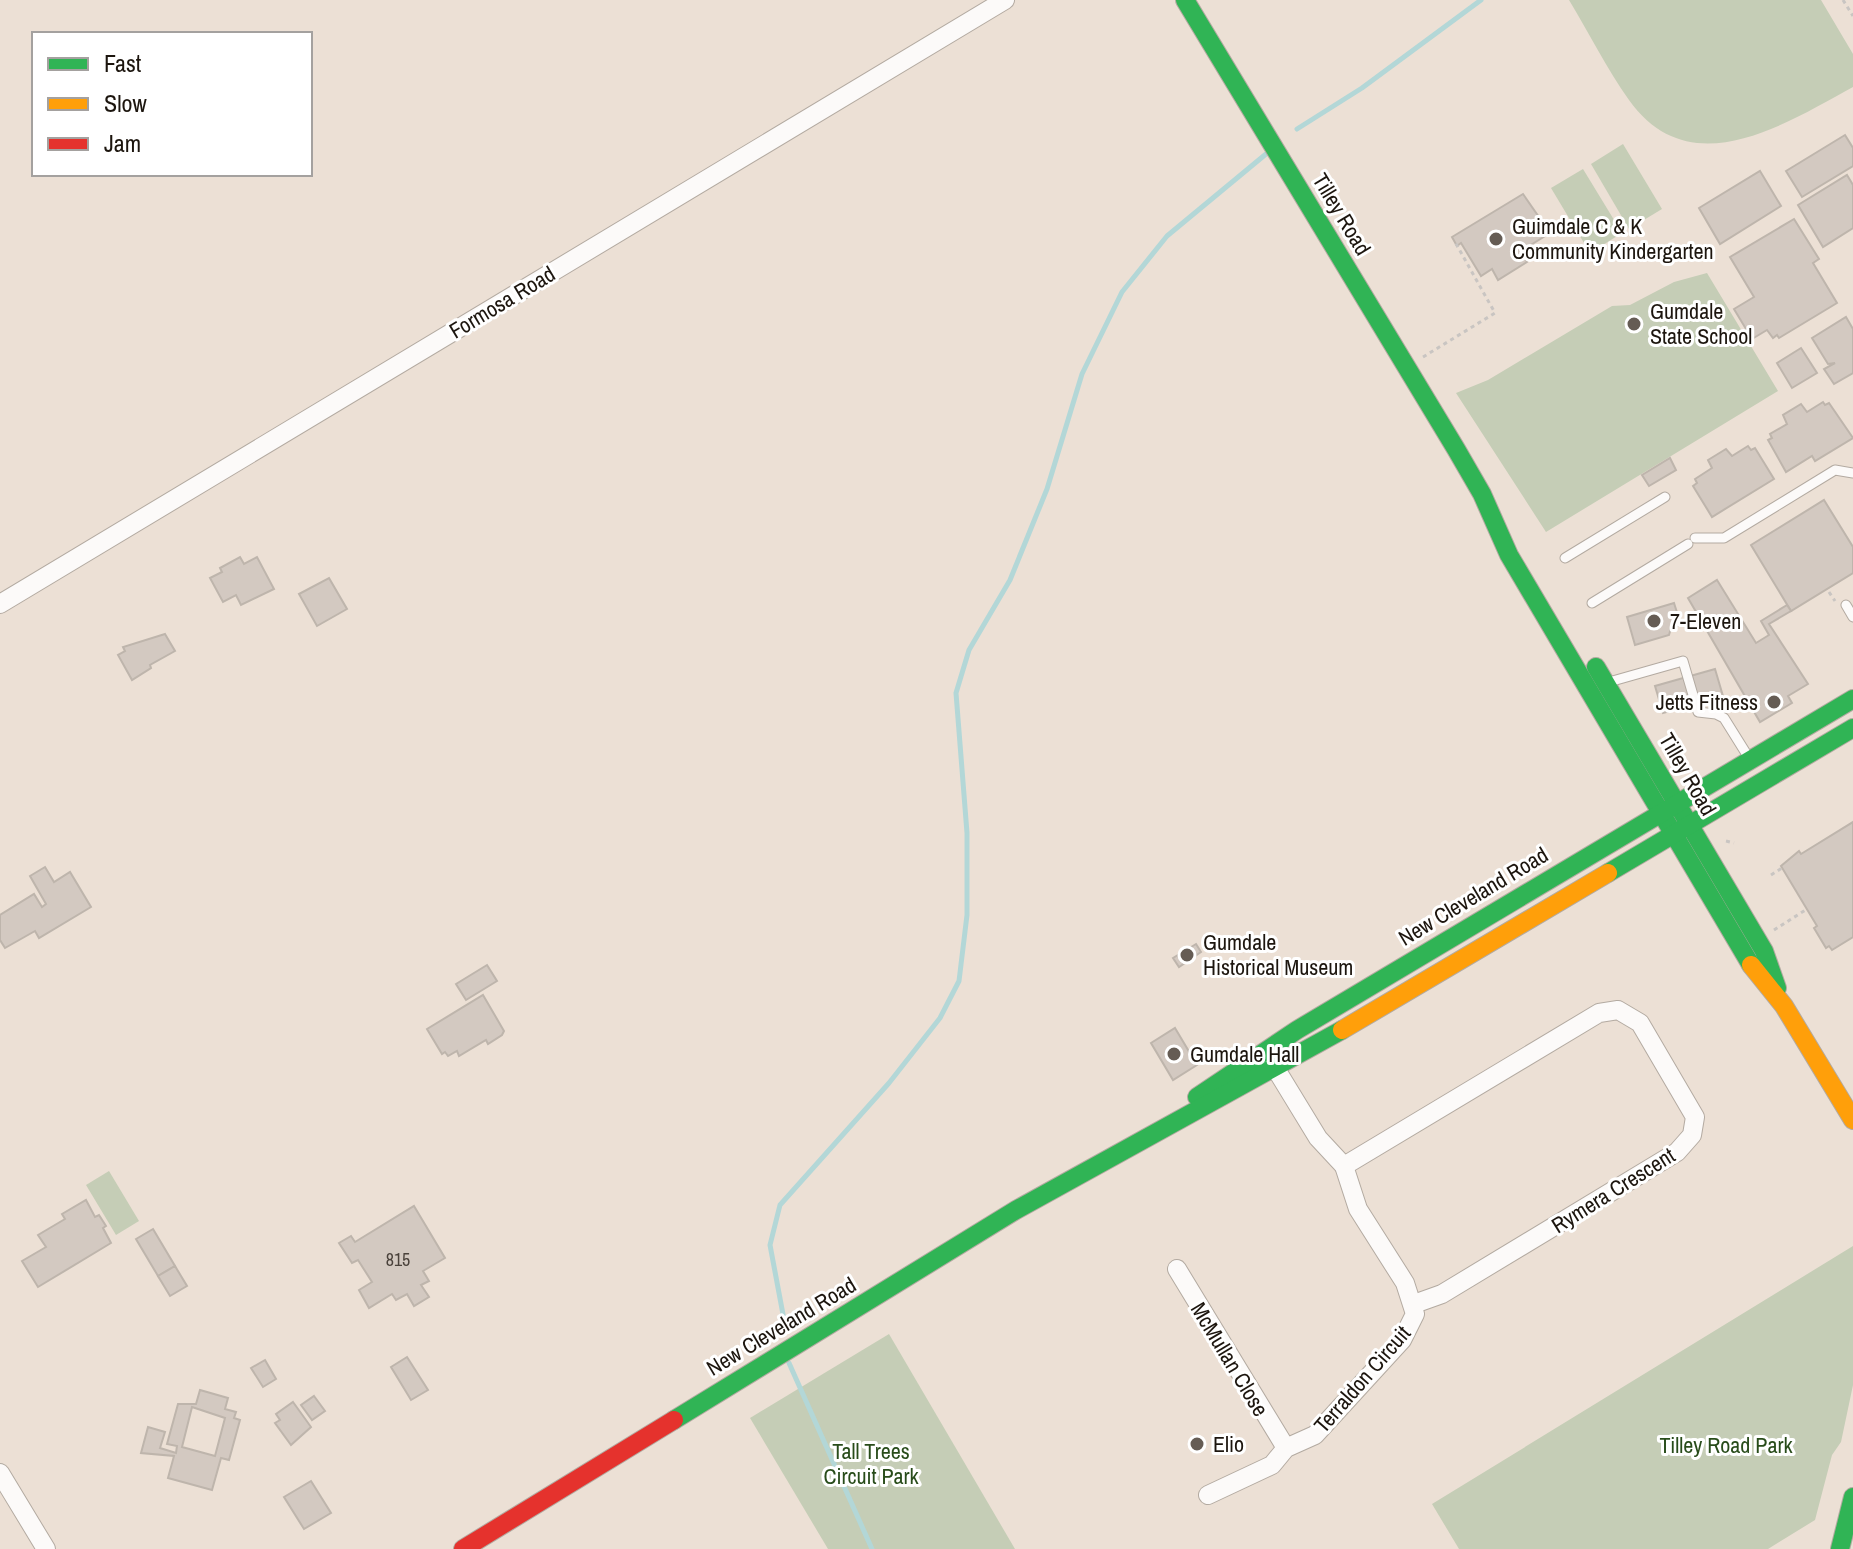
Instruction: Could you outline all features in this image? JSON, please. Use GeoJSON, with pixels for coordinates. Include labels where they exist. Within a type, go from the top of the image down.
{"type":"FeatureCollection","features":[{"type":"Feature","properties":{"kind":"street","name":"Formosa Road"},"geometry":{"type":"LineString","coordinates":[[0,604],[1005,0]]}},
{"type":"Feature","properties":{"kind":"street","name":"Tilley Road"},"geometry":{"type":"LineString","coordinates":[[1185,0],[1482,494],[1540,574],[1677,801],[1764,951],[1784,1006]]}},
{"type":"Feature","properties":{"kind":"street","name":"Tilley Road"},"geometry":{"type":"LineString","coordinates":[[1482,494],[1509,555],[1658,812],[1746,960],[1784,1006],[1853,1120]]}},
{"type":"Feature","properties":{"kind":"street","name":"New Cleveland Road"},"geometry":{"type":"LineString","coordinates":[[1126,1147],[1265,1051],[1658,812],[1853,699]]}},
{"type":"Feature","properties":{"kind":"street","name":"New Cleveland Road"},"geometry":{"type":"LineString","coordinates":[[463,1549],[586,1471],[1126,1147],[1276,1069],[1853,728]]}},
{"type":"Feature","properties":{"kind":"street","name":"Rymera Crescent"},"geometry":{"type":"LineString","coordinates":[[1344,1166],[1599,1013],[1618,1010],[1640,1023],[1695,1117],[1692,1135],[1677,1152],[1442,1294],[1414,1304]]}},
{"type":"Feature","properties":{"kind":"street","name":"Terraldon Circuit"},"geometry":{"type":"LineString","coordinates":[[1208,1495],[1272,1465],[1286,1448],[1308,1439],[1322,1428],[1402,1340],[1412,1324],[1414,1304],[1405,1283],[1358,1209],[1344,1166],[1318,1138],[1265,1051]]}},
{"type":"Feature","properties":{"kind":"street","name":"McMullan Close"},"geometry":{"type":"LineString","coordinates":[[1177,1269],[1286,1448]]}},
{"type":"Feature","properties":{"kind":"street"},"geometry":{"type":"LineString","coordinates":[[0,1473],[46,1549]]}},
{"type":"Feature","properties":{"kind":"street"},"geometry":{"type":"LineString","coordinates":[[1840,1549],[1853,1497]]}},
{"type":"Feature","properties":{"kind":"lane"},"geometry":{"type":"LineString","coordinates":[[1592,603],[1692,541],[1724,538],[1835,470],[1853,473]]}},
{"type":"Feature","properties":{"kind":"lane"},"geometry":{"type":"LineString","coordinates":[[1565,558],[1665,497]]}},
{"type":"Feature","properties":{"kind":"lane"},"geometry":{"type":"LineString","coordinates":[[1846,605],[1853,617]]}},
{"type":"Feature","properties":{"kind":"lane"},"geometry":{"type":"LineString","coordinates":[[1606,684],[1683,661],[1698,712],[1724,718],[1750,759]]}},
{"type":"Feature","properties":{"kind":"path"},"geometry":{"type":"LineString","coordinates":[[1843,0],[1853,16]]}},
{"type":"Feature","properties":{"kind":"path"},"geometry":{"type":"LineString","coordinates":[[1423,357],[1495,313],[1455,242]]}},
{"type":"Feature","properties":{"kind":"path"},"geometry":{"type":"LineString","coordinates":[[1726,841],[1734,843]]}},
{"type":"Feature","properties":{"kind":"path"},"geometry":{"type":"LineString","coordinates":[[1771,875],[1782,868]]}},
{"type":"Feature","properties":{"kind":"path"},"geometry":{"type":"LineString","coordinates":[[1768,934],[1807,909]]}},
{"type":"Feature","properties":{"kind":"green space"},"geometry":{"type":"Polygon","coordinates":[[[1569,0],[1821,0],[1853,54],[1853,87],[1798,117],[1738,140],[1709,143],[1680,139],[1653,126],[1629,100],[1569,0]]]}},
{"type":"Feature","properties":{"kind":"green space"},"geometry":{"type":"Polygon","coordinates":[[[1623,144],[1662,209],[1629,229],[1591,164],[1623,144]]]}},
{"type":"Feature","properties":{"kind":"green space"},"geometry":{"type":"Polygon","coordinates":[[[1583,169],[1622,233],[1590,253],[1551,188],[1583,169]]]}},
{"type":"Feature","properties":{"kind":"green space"},"geometry":{"type":"Polygon","coordinates":[[[1707,273],[1778,391],[1546,532],[1456,393],[1488,380],[1612,306],[1630,305],[1674,282],[1707,273]]]}},
{"type":"Feature","properties":{"kind":"green space"},"geometry":{"type":"Polygon","coordinates":[[[109,1171],[139,1221],[116,1235],[86,1185],[109,1171]]]}},
{"type":"Feature","properties":{"kind":"green space","name":"Tilley Road Park"},"geometry":{"type":"Polygon","coordinates":[[[1853,1246],[1853,1385],[1841,1442],[1832,1455],[1815,1520],[1768,1549],[1459,1549],[1432,1504],[1853,1246]]]}},
{"type":"Feature","properties":{"kind":"green space","name":"Tall Trees Circuit Park"},"geometry":{"type":"Polygon","coordinates":[[[889,1334],[1015,1549],[828,1549],[750,1418],[889,1334]]]}},
{"type":"Feature","properties":{"kind":"building"},"geometry":{"type":"Polygon","coordinates":[[[1845,135],[1853,148],[1853,166],[1802,197],[1786,171],[1845,135]]]}},
{"type":"Feature","properties":{"kind":"building"},"geometry":{"type":"Polygon","coordinates":[[[1760,171],[1781,206],[1720,244],[1699,208],[1760,171]]]}},
{"type":"Feature","properties":{"kind":"building"},"geometry":{"type":"Polygon","coordinates":[[[1847,175],[1853,185],[1853,228],[1823,247],[1798,205],[1847,175]]]}},
{"type":"Feature","properties":{"kind":"building","name":"Guimdale C & K Community Kindergarten"},"geometry":{"type":"Polygon","coordinates":[[[1523,194],[1550,233],[1521,251],[1527,262],[1498,280],[1492,269],[1481,276],[1461,243],[1457,246],[1452,237],[1523,194]]]}},
{"type":"Feature","properties":{"kind":"building"},"geometry":{"type":"Polygon","coordinates":[[[1794,219],[1819,259],[1813,263],[1837,303],[1779,338],[1777,335],[1773,338],[1767,330],[1752,339],[1734,309],[1754,297],[1730,257],[1794,219]]]}},
{"type":"Feature","properties":{"kind":"building"},"geometry":{"type":"Polygon","coordinates":[[[1846,317],[1853,329],[1853,373],[1834,384],[1824,369],[1835,363],[1828,364],[1812,338],[1846,317]]]}},
{"type":"Feature","properties":{"kind":"building"},"geometry":{"type":"Polygon","coordinates":[[[1801,348],[1817,373],[1792,388],[1777,363],[1801,348]]]}},
{"type":"Feature","properties":{"kind":"building"},"geometry":{"type":"Polygon","coordinates":[[[1823,402],[1825,405],[1829,403],[1853,438],[1815,461],[1812,456],[1786,472],[1768,440],[1772,438],[1770,434],[1787,424],[1783,415],[1801,404],[1807,412],[1823,402]]]}},
{"type":"Feature","properties":{"kind":"building"},"geometry":{"type":"Polygon","coordinates":[[[1748,446],[1751,450],[1755,448],[1774,479],[1712,517],[1693,486],[1697,483],[1695,479],[1712,468],[1708,460],[1726,449],[1732,456],[1748,446]]]}},
{"type":"Feature","properties":{"kind":"building"},"geometry":{"type":"Polygon","coordinates":[[[1670,458],[1676,470],[1649,486],[1642,475],[1670,458]]]}},
{"type":"Feature","properties":{"kind":"building"},"geometry":{"type":"Polygon","coordinates":[[[1824,500],[1853,547],[1853,573],[1791,611],[1751,545],[1824,500]]]}},
{"type":"Feature","properties":{"kind":"building"},"geometry":{"type":"Polygon","coordinates":[[[240,557],[244,564],[257,557],[274,589],[241,605],[236,595],[223,602],[210,578],[222,572],[220,568],[240,557]]]}},
{"type":"Feature","properties":{"kind":"building"},"geometry":{"type":"Polygon","coordinates":[[[329,578],[347,609],[317,626],[299,594],[329,578]]]}},
{"type":"Feature","properties":{"kind":"building"},"geometry":{"type":"Polygon","coordinates":[[[1717,580],[1756,643],[1769,635],[1761,621],[1787,605],[1791,611],[1769,624],[1808,684],[1788,696],[1792,703],[1760,722],[1688,598],[1717,580]]]}},
{"type":"Feature","properties":{"kind":"building","name":"7-Eleven"},"geometry":{"type":"Polygon","coordinates":[[[1674,603],[1681,625],[1671,628],[1669,635],[1635,645],[1627,617],[1674,603]]]}},
{"type":"Feature","properties":{"kind":"building"},"geometry":{"type":"Polygon","coordinates":[[[165,634],[175,651],[132,680],[118,655],[125,651],[123,647],[165,634]]]}},
{"type":"Feature","properties":{"kind":"building"},"geometry":{"type":"Polygon","coordinates":[[[1715,669],[1723,696],[1663,713],[1655,686],[1715,669]]]}},
{"type":"Feature","properties":{"kind":"building"},"geometry":{"type":"Polygon","coordinates":[[[1853,822],[1853,937],[1832,950],[1829,946],[1826,948],[1814,928],[1817,926],[1781,866],[1799,851],[1801,854],[1853,822]]]}},
{"type":"Feature","properties":{"kind":"building"},"geometry":{"type":"Polygon","coordinates":[[[45,867],[54,882],[70,872],[91,907],[39,938],[35,931],[5,948],[0,940],[0,915],[34,894],[42,907],[46,904],[30,876],[45,867]]]}},
{"type":"Feature","properties":{"kind":"building","name":"Gumdale Historical Museum"},"geometry":{"type":"Polygon","coordinates":[[[1196,944],[1201,952],[1179,967],[1173,958],[1196,944]]]}},
{"type":"Feature","properties":{"kind":"building"},"geometry":{"type":"Polygon","coordinates":[[[487,965],[497,981],[466,1000],[456,984],[487,965]]]}},
{"type":"Feature","properties":{"kind":"building"},"geometry":{"type":"Polygon","coordinates":[[[483,995],[504,1031],[502,1035],[488,1044],[486,1040],[459,1056],[457,1051],[448,1056],[445,1052],[442,1054],[427,1029],[483,995]]]}},
{"type":"Feature","properties":{"kind":"building","name":"Gumdale Hall"},"geometry":{"type":"Polygon","coordinates":[[[1175,1028],[1197,1065],[1173,1080],[1151,1043],[1175,1028]]]}},
{"type":"Feature","properties":{"kind":"building"},"geometry":{"type":"Polygon","coordinates":[[[86,1200],[95,1217],[99,1215],[106,1226],[103,1228],[111,1243],[38,1287],[22,1261],[46,1247],[38,1235],[65,1219],[62,1214],[86,1200]]]}},
{"type":"Feature","properties":{"kind":"building"},"geometry":{"type":"Polygon","coordinates":[[[414,1206],[445,1258],[423,1271],[429,1281],[421,1285],[429,1297],[414,1306],[407,1294],[396,1300],[392,1294],[369,1308],[359,1290],[372,1282],[358,1260],[352,1263],[339,1243],[351,1236],[355,1242],[414,1206]]]}},
{"type":"Feature","properties":{"kind":"building"},"geometry":{"type":"Polygon","coordinates":[[[153,1229],[175,1266],[158,1276],[136,1239],[153,1229]]]}},
{"type":"Feature","properties":{"kind":"building"},"geometry":{"type":"Polygon","coordinates":[[[175,1266],[187,1286],[170,1296],[158,1276],[175,1266]]]}},
{"type":"Feature","properties":{"kind":"building"},"geometry":{"type":"Polygon","coordinates":[[[407,1357],[428,1390],[411,1400],[391,1367],[407,1357]]]}},
{"type":"Feature","properties":{"kind":"building"},"geometry":{"type":"Polygon","coordinates":[[[265,1360],[276,1379],[263,1387],[251,1368],[265,1360]]]}},
{"type":"Feature","properties":{"kind":"building"},"geometry":{"type":"Polygon","coordinates":[[[200,1390],[228,1398],[225,1409],[236,1412],[234,1418],[240,1420],[229,1460],[221,1458],[212,1490],[168,1478],[174,1456],[141,1453],[148,1427],[165,1432],[160,1448],[176,1453],[177,1446],[167,1444],[178,1404],[196,1404],[200,1390]],[[192,1407],[182,1447],[215,1456],[225,1418],[192,1407]]]}},
{"type":"Feature","properties":{"kind":"building"},"geometry":{"type":"Polygon","coordinates":[[[314,1396],[325,1411],[312,1420],[301,1405],[314,1396]]]}},
{"type":"Feature","properties":{"kind":"building"},"geometry":{"type":"Polygon","coordinates":[[[293,1402],[311,1427],[291,1445],[275,1423],[280,1420],[276,1414],[293,1402]]]}},
{"type":"Feature","properties":{"kind":"building"},"geometry":{"type":"Polygon","coordinates":[[[311,1481],[331,1513],[304,1529],[284,1497],[311,1481]]]}},
{"type":"Feature","properties":{"kind":"waterway"},"geometry":{"type":"LineString","coordinates":[[1297,129],[1362,88],[1481,0]]}},
{"type":"Feature","properties":{"kind":"waterway"},"geometry":{"type":"LineString","coordinates":[[785,1325],[770,1245],[780,1205],[889,1083],[940,1018],[959,981],[967,915],[967,833],[956,693],[969,650],[1010,580],[1047,489],[1082,374],[1122,292],[1167,236],[1266,154]]}},
{"type":"Feature","properties":{"kind":"waterway"},"geometry":{"type":"LineString","coordinates":[[789,1363],[872,1549]]}},
{"type":"Feature","properties":{"kind":"traffic: fast"},"geometry":{"type":"LineString","coordinates":[[1185,0],[1456,449],[1482,494],[1509,555],[1751,965]]}},
{"type":"Feature","properties":{"kind":"traffic: fast"},"geometry":{"type":"LineString","coordinates":[[1596,667],[1764,951],[1777,988]]}},
{"type":"Feature","properties":{"kind":"traffic: fast"},"geometry":{"type":"LineString","coordinates":[[1197,1097],[1297,1030],[1853,699]]}},
{"type":"Feature","properties":{"kind":"traffic: fast"},"geometry":{"type":"LineString","coordinates":[[1608,873],[1853,728]]}},
{"type":"Feature","properties":{"kind":"traffic: fast"},"geometry":{"type":"LineString","coordinates":[[674,1420],[1016,1210],[1342,1030]]}},
{"type":"Feature","properties":{"kind":"traffic: fast"},"geometry":{"type":"LineString","coordinates":[[1840,1549],[1853,1497]]}},
{"type":"Feature","properties":{"kind":"traffic: slow"},"geometry":{"type":"LineString","coordinates":[[1342,1030],[1608,873]]}},
{"type":"Feature","properties":{"kind":"traffic: slow"},"geometry":{"type":"LineString","coordinates":[[1751,965],[1784,1006],[1853,1120]]}},
{"type":"Feature","properties":{"kind":"traffic: jam"},"geometry":{"type":"LineString","coordinates":[[463,1549],[674,1420]]}},
{"type":"Feature","properties":{"kind":"place","name":"Guimdale C & K Community Kindergarten"},"geometry":{"type":"Point","coordinates":[1496,239]}},
{"type":"Feature","properties":{"kind":"place","name":"Gumdale State School"},"geometry":{"type":"Point","coordinates":[1634,324]}},
{"type":"Feature","properties":{"kind":"place","name":"7-Eleven"},"geometry":{"type":"Point","coordinates":[1654,621]}},
{"type":"Feature","properties":{"kind":"place","name":"Jetts Fitness"},"geometry":{"type":"Point","coordinates":[1774,702]}},
{"type":"Feature","properties":{"kind":"place","name":"Gumdale Historical Museum"},"geometry":{"type":"Point","coordinates":[1187,955]}},
{"type":"Feature","properties":{"kind":"place","name":"Gumdale Hall"},"geometry":{"type":"Point","coordinates":[1174,1054]}},
{"type":"Feature","properties":{"kind":"place","name":"Elio"},"geometry":{"type":"Point","coordinates":[1197,1444]}}]}
